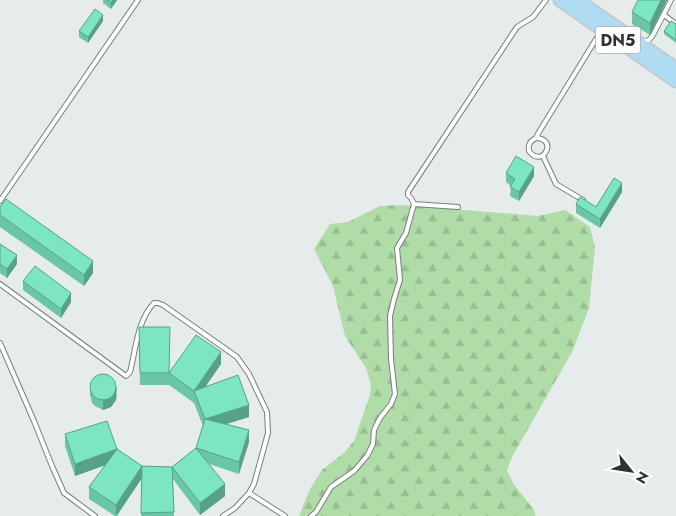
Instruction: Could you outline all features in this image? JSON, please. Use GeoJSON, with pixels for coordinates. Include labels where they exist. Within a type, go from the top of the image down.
{"type":"FeatureCollection","features":[{"type":"Feature","properties":{"kind":"highway","name":"DN5"},"geometry":{"type":"LineString","coordinates":[[560,0],[676,81]]}},
{"type":"Feature","properties":{"kind":"highway","name":"DN5"},"geometry":{"type":"LineString","coordinates":[[577,0],[638,40],[676,68]]}},
{"type":"Feature","properties":{"kind":"lane"},"geometry":{"type":"LineString","coordinates":[[0,201],[138,0]]}},
{"type":"Feature","properties":{"kind":"lane"},"geometry":{"type":"LineString","coordinates":[[311,516],[316,512],[331,487],[354,471],[367,456],[373,444],[374,430],[380,418],[391,404],[395,394],[391,359],[390,316],[400,280],[397,248],[406,233],[414,204],[408,192],[517,28],[533,17],[546,0]]}},
{"type":"Feature","properties":{"kind":"lane"},"geometry":{"type":"LineString","coordinates":[[638,40],[649,40],[672,0]]}},
{"type":"Feature","properties":{"kind":"lane"},"geometry":{"type":"LineString","coordinates":[[664,15],[676,24]]}},
{"type":"Feature","properties":{"kind":"lane"},"geometry":{"type":"LineString","coordinates":[[536,138],[542,138],[546,143],[547,150],[543,156],[536,157],[531,154],[528,148],[530,143],[536,138],[602,29]]}},
{"type":"Feature","properties":{"kind":"lane"},"geometry":{"type":"LineString","coordinates":[[543,156],[556,184],[591,205]]}},
{"type":"Feature","properties":{"kind":"lane"},"geometry":{"type":"LineString","coordinates":[[414,204],[458,207]]}},
{"type":"Feature","properties":{"kind":"lane"},"geometry":{"type":"LineString","coordinates":[[0,284],[126,376],[130,372],[138,335],[148,309],[154,303],[163,305],[237,357],[250,374],[267,412],[268,433],[254,484],[249,493],[235,508],[223,516]]}},
{"type":"Feature","properties":{"kind":"lane"},"geometry":{"type":"LineString","coordinates":[[0,343],[64,493],[95,516]]}},
{"type":"Feature","properties":{"kind":"lane"},"geometry":{"type":"LineString","coordinates":[[249,493],[285,516]]}},
{"type":"Feature","properties":{"kind":"green space"},"geometry":{"type":"Polygon","coordinates":[[[402,205],[538,216],[565,210],[590,227],[595,247],[589,308],[572,352],[512,457],[507,470],[513,483],[534,510],[536,516],[299,516],[310,489],[322,470],[344,453],[354,441],[370,395],[371,385],[366,368],[345,336],[333,286],[314,249],[330,224],[348,222],[380,206],[402,205]]]}},
{"type":"Feature","properties":{"kind":"building"},"geometry":{"type":"Polygon","coordinates":[[[638,0],[661,0],[650,23],[632,12],[638,0]]]}},
{"type":"Feature","properties":{"kind":"building"},"geometry":{"type":"Polygon","coordinates":[[[95,9],[103,15],[88,37],[79,31],[95,9]]]}},
{"type":"Feature","properties":{"kind":"building"},"geometry":{"type":"Polygon","coordinates":[[[671,21],[676,24],[676,40],[664,31],[671,21]]]}},
{"type":"Feature","properties":{"kind":"building"},"geometry":{"type":"Polygon","coordinates":[[[516,156],[534,167],[519,192],[510,187],[515,179],[506,173],[516,156]]]}},
{"type":"Feature","properties":{"kind":"building"},"geometry":{"type":"Polygon","coordinates":[[[614,178],[622,183],[600,219],[576,204],[580,197],[596,207],[614,178]]]}},
{"type":"Feature","properties":{"kind":"building"},"geometry":{"type":"Polygon","coordinates":[[[6,199],[93,261],[84,275],[0,215],[0,207],[6,199]]]}},
{"type":"Feature","properties":{"kind":"building"},"geometry":{"type":"Polygon","coordinates":[[[0,244],[17,255],[7,269],[0,264],[0,244]]]}},
{"type":"Feature","properties":{"kind":"building"},"geometry":{"type":"Polygon","coordinates":[[[35,266],[71,293],[61,309],[23,281],[35,266]]]}},
{"type":"Feature","properties":{"kind":"building"},"geometry":{"type":"Polygon","coordinates":[[[139,327],[170,327],[169,373],[140,373],[139,327]]]}},
{"type":"Feature","properties":{"kind":"building"},"geometry":{"type":"Polygon","coordinates":[[[196,335],[221,352],[194,391],[169,373],[196,335]]]}},
{"type":"Feature","properties":{"kind":"building"},"geometry":{"type":"Polygon","coordinates":[[[103,374],[112,378],[116,387],[112,396],[103,400],[94,396],[90,387],[94,378],[103,374]]]}},
{"type":"Feature","properties":{"kind":"building"},"geometry":{"type":"Polygon","coordinates":[[[238,375],[249,405],[205,419],[194,391],[238,375]]]}},
{"type":"Feature","properties":{"kind":"building"},"geometry":{"type":"Polygon","coordinates":[[[205,419],[249,430],[239,462],[196,448],[205,419]]]}},
{"type":"Feature","properties":{"kind":"building"},"geometry":{"type":"Polygon","coordinates":[[[107,421],[117,449],[75,464],[65,434],[107,421]]]}},
{"type":"Feature","properties":{"kind":"building"},"geometry":{"type":"Polygon","coordinates":[[[196,448],[225,484],[200,503],[172,467],[196,448]]]}},
{"type":"Feature","properties":{"kind":"building"},"geometry":{"type":"Polygon","coordinates":[[[117,449],[142,466],[116,505],[89,487],[117,449]]]}},
{"type":"Feature","properties":{"kind":"building"},"geometry":{"type":"Polygon","coordinates":[[[142,466],[172,467],[174,512],[141,513],[142,466]]]}}]}
